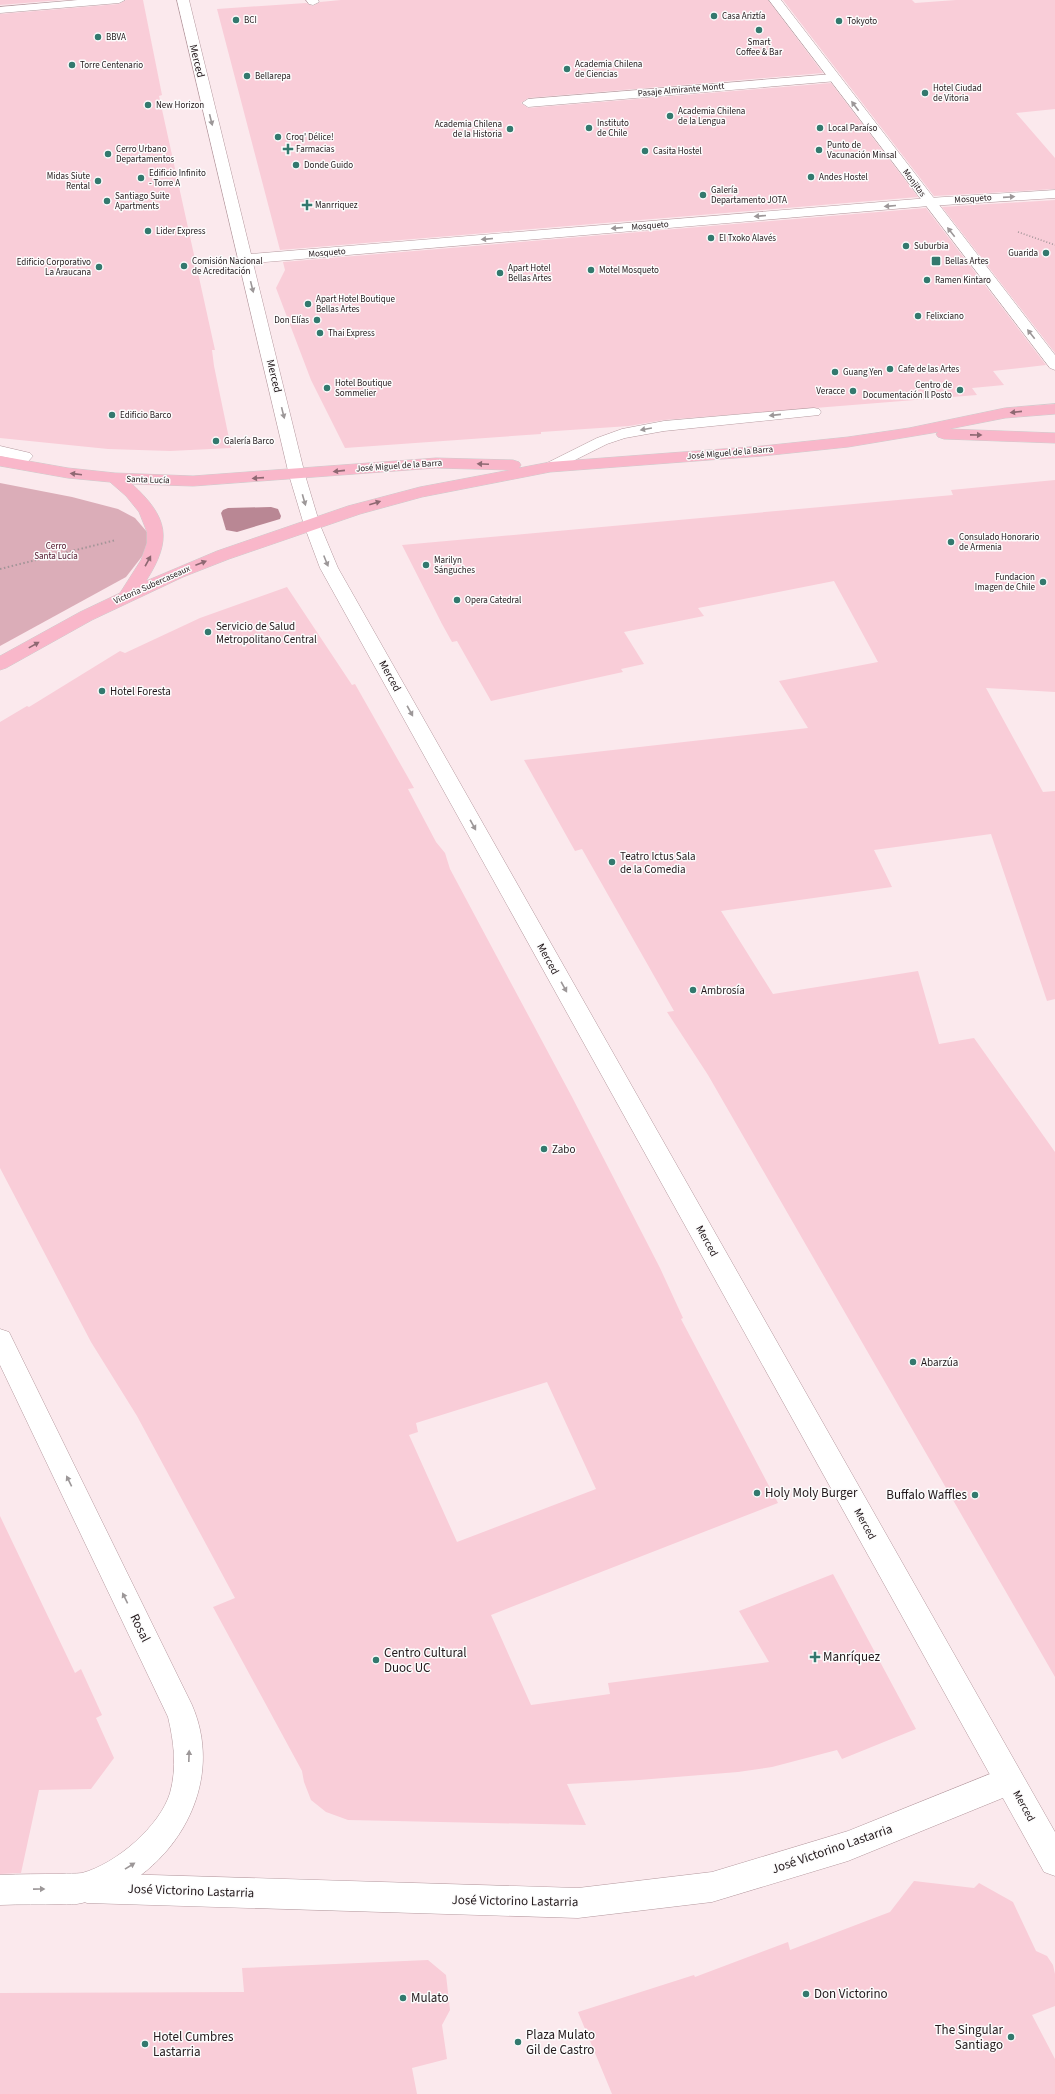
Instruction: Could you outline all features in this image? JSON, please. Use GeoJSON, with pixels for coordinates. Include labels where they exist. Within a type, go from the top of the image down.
{"type":"FeatureCollection","features":[{"type":"Feature","properties":{"kind":"main road","name":"José Miguel de la Barra"},"geometry":{"type":"LineString","coordinates":[[312,525],[388,500],[420,492],[550,467],[762,450],[909,434],[980,418],[1055,409]]}},
{"type":"Feature","properties":{"kind":"main road","name":"José Miguel de la Barra"},"geometry":{"type":"LineString","coordinates":[[909,434],[1055,438]]}},
{"type":"Feature","properties":{"kind":"main road","name":"Santa Lucía"},"geometry":{"type":"LineString","coordinates":[[0,461],[115,478],[193,481],[297,475]]}},
{"type":"Feature","properties":{"kind":"main road","name":"José Miguel de la Barra"},"geometry":{"type":"LineString","coordinates":[[297,475],[436,463],[550,467]]}},
{"type":"Feature","properties":{"kind":"main road"},"geometry":{"type":"LineString","coordinates":[[115,478],[131,491],[146,507],[155,534],[153,554],[128,595]]}},
{"type":"Feature","properties":{"kind":"main road","name":"Victoria Subercaseaux"},"geometry":{"type":"LineString","coordinates":[[0,664],[128,595],[223,555],[312,525]]}},
{"type":"Feature","properties":{"kind":"street"},"geometry":{"type":"LineString","coordinates":[[0,10],[119,0]]}},
{"type":"Feature","properties":{"kind":"street","name":"Merced"},"geometry":{"type":"LineString","coordinates":[[183,0],[297,475],[312,525],[329,568],[1055,1861]]}},
{"type":"Feature","properties":{"kind":"street","name":"Monjitas"},"geometry":{"type":"LineString","coordinates":[[775,0],[833,78],[1055,365]]}},
{"type":"Feature","properties":{"kind":"street","name":"Pasaje Almirante Montt"},"geometry":{"type":"LineString","coordinates":[[528,103],[833,78]]}},
{"type":"Feature","properties":{"kind":"street","name":"Mosqueto"},"geometry":{"type":"LineString","coordinates":[[245,259],[929,202],[1055,194]]}},
{"type":"Feature","properties":{"kind":"street","name":"Rosal"},"geometry":{"type":"LineString","coordinates":[[0,1339],[182,1715],[189,1745],[186,1783],[179,1808],[162,1835],[139,1860],[112,1877],[82,1888]]}},
{"type":"Feature","properties":{"kind":"street","name":"José Victorino Lastarria"},"geometry":{"type":"LineString","coordinates":[[0,1890],[82,1888],[578,1903],[712,1887],[848,1846],[1010,1781]]}},
{"type":"Feature","properties":{"kind":"lane"},"geometry":{"type":"LineString","coordinates":[[550,467],[602,441],[640,430],[664,426],[814,412]]}},
{"type":"Feature","properties":{"kind":"lane"},"geometry":{"type":"LineString","coordinates":[[0,451],[25,456],[18,464]]}},
{"type":"Feature","properties":{"kind":"path"},"geometry":{"type":"LineString","coordinates":[[1026,235],[1055,244]]}},
{"type":"Feature","properties":{"kind":"path"},"geometry":{"type":"LineString","coordinates":[[0,569],[102,542]]}},
{"type":"Feature","properties":{"kind":"green space","name":"Cerro Santa Lucía"},"geometry":{"type":"Polygon","coordinates":[[[0,483],[72,497],[118,509],[135,518],[147,532],[147,550],[126,577],[0,646],[0,483]]]}},
{"type":"Feature","properties":{"kind":"shaded area"},"geometry":{"type":"Polygon","coordinates":[[[271,507],[278,509],[281,516],[280,519],[237,532],[226,530],[221,513],[223,510],[228,508],[271,507]]]}},
{"type":"Feature","properties":{"kind":"building"},"geometry":{"type":"Polygon","coordinates":[[[0,0],[61,0],[0,5],[0,0]]]}},
{"type":"Feature","properties":{"kind":"building"},"geometry":{"type":"Polygon","coordinates":[[[126,0],[143,0],[162,95],[159,96],[215,350],[212,350],[214,366],[231,448],[170,451],[108,449],[0,438],[0,14],[119,4],[126,0]]]}},
{"type":"Feature","properties":{"kind":"building"},"geometry":{"type":"Polygon","coordinates":[[[341,0],[768,0],[823,73],[528,98],[521,103],[528,108],[831,83],[918,197],[280,250],[217,9],[306,3],[313,6],[320,2],[341,0]]]}},
{"type":"Feature","properties":{"kind":"building"},"geometry":{"type":"Polygon","coordinates":[[[783,0],[912,0],[915,3],[956,0],[1055,0],[1055,109],[1016,113],[1055,158],[1055,189],[934,196],[783,0]]]}},
{"type":"Feature","properties":{"kind":"building"},"geometry":{"type":"Polygon","coordinates":[[[1055,200],[1055,353],[942,207],[1055,200]]]}},
{"type":"Feature","properties":{"kind":"building"},"geometry":{"type":"Polygon","coordinates":[[[926,208],[1046,365],[993,371],[1004,385],[972,388],[977,395],[664,420],[629,426],[541,432],[541,434],[345,448],[311,380],[276,288],[285,270],[283,262],[926,208]]]}},
{"type":"Feature","properties":{"kind":"building"},"geometry":{"type":"Polygon","coordinates":[[[1055,480],[1055,692],[986,688],[1043,792],[1055,791],[1055,999],[1047,1001],[991,834],[874,850],[892,887],[721,911],[773,994],[918,971],[939,1044],[974,1038],[1055,1152],[1055,1677],[708,1075],[667,1012],[674,1011],[582,849],[575,851],[524,760],[808,728],[779,681],[878,662],[834,581],[698,608],[704,616],[624,632],[644,664],[621,669],[623,672],[491,701],[457,641],[452,642],[402,545],[953,495],[951,490],[1055,480]]]}},
{"type":"Feature","properties":{"kind":"building"},"geometry":{"type":"Polygon","coordinates":[[[287,587],[352,685],[355,684],[414,788],[408,789],[436,842],[445,853],[450,869],[572,1097],[660,1268],[683,1318],[681,1319],[778,1503],[491,1615],[531,1705],[610,1694],[608,1683],[769,1662],[739,1611],[833,1574],[916,1729],[842,1759],[837,1750],[772,1767],[738,1772],[567,1784],[586,1825],[348,1820],[326,1812],[311,1800],[304,1782],[302,1771],[213,1607],[235,1598],[137,1416],[91,1342],[0,1168],[0,722],[27,706],[29,707],[120,651],[125,653],[200,618],[287,587]],[[547,1382],[416,1423],[418,1432],[409,1435],[457,1542],[596,1489],[547,1382]]]}},
{"type":"Feature","properties":{"kind":"building"},"geometry":{"type":"Polygon","coordinates":[[[0,1516],[75,1673],[81,1669],[102,1715],[96,1718],[114,1758],[91,1789],[39,1790],[21,1873],[0,1874],[0,1516]]]}},
{"type":"Feature","properties":{"kind":"building"},"geometry":{"type":"Polygon","coordinates":[[[914,1881],[974,1888],[979,1883],[1013,1902],[1036,1951],[1047,1956],[1053,1965],[1055,1974],[1055,2006],[1032,2015],[1055,2059],[1055,2094],[612,2094],[578,2012],[694,1975],[695,1977],[788,1942],[790,1950],[890,1912],[914,1881]]]}},
{"type":"Feature","properties":{"kind":"building"},"geometry":{"type":"Polygon","coordinates":[[[428,1960],[446,1975],[450,2010],[442,2025],[447,2059],[412,2068],[417,2094],[0,2094],[0,1993],[244,1992],[242,1968],[428,1960]]]}},
{"type":"Feature","properties":{"kind":"place","name":"Casa Ariztía"},"geometry":{"type":"Point","coordinates":[714,16]}},
{"type":"Feature","properties":{"kind":"place","name":"BCI"},"geometry":{"type":"Point","coordinates":[236,20]}},
{"type":"Feature","properties":{"kind":"place","name":"Tokyoto"},"geometry":{"type":"Point","coordinates":[839,21]}},
{"type":"Feature","properties":{"kind":"place","name":"Smart Coffee & Bar"},"geometry":{"type":"Point","coordinates":[759,30]}},
{"type":"Feature","properties":{"kind":"place","name":"BBVA"},"geometry":{"type":"Point","coordinates":[98,37]}},
{"type":"Feature","properties":{"kind":"place","name":"Torre Centenario"},"geometry":{"type":"Point","coordinates":[72,65]}},
{"type":"Feature","properties":{"kind":"place","name":"Academia Chilena de Ciencias"},"geometry":{"type":"Point","coordinates":[567,69]}},
{"type":"Feature","properties":{"kind":"place","name":"Bellarepa"},"geometry":{"type":"Point","coordinates":[247,76]}},
{"type":"Feature","properties":{"kind":"place","name":"Hotel Ciudad de Vitoria"},"geometry":{"type":"Point","coordinates":[925,93]}},
{"type":"Feature","properties":{"kind":"place","name":"New Horizon"},"geometry":{"type":"Point","coordinates":[148,105]}},
{"type":"Feature","properties":{"kind":"place","name":"Academia Chilena de la Lengua"},"geometry":{"type":"Point","coordinates":[670,116]}},
{"type":"Feature","properties":{"kind":"place","name":"Instituto de Chile"},"geometry":{"type":"Point","coordinates":[589,128]}},
{"type":"Feature","properties":{"kind":"place","name":"Local Paraíso"},"geometry":{"type":"Point","coordinates":[820,128]}},
{"type":"Feature","properties":{"kind":"place","name":"Academia Chilena de la Historia"},"geometry":{"type":"Point","coordinates":[510,129]}},
{"type":"Feature","properties":{"kind":"place","name":"Croq' Délice!"},"geometry":{"type":"Point","coordinates":[278,137]}},
{"type":"Feature","properties":{"kind":"place","name":"Farmacias"},"geometry":{"type":"Point","coordinates":[288,149]}},
{"type":"Feature","properties":{"kind":"place","name":"Punto de Vacunación Minsal"},"geometry":{"type":"Point","coordinates":[819,150]}},
{"type":"Feature","properties":{"kind":"place","name":"Casita Hostel"},"geometry":{"type":"Point","coordinates":[645,151]}},
{"type":"Feature","properties":{"kind":"place","name":"Cerro Urbano Departamentos"},"geometry":{"type":"Point","coordinates":[108,154]}},
{"type":"Feature","properties":{"kind":"place","name":"Donde Guido"},"geometry":{"type":"Point","coordinates":[296,165]}},
{"type":"Feature","properties":{"kind":"place","name":"Andes Hostel"},"geometry":{"type":"Point","coordinates":[811,177]}},
{"type":"Feature","properties":{"kind":"place","name":"Edificio Infinito - Torre A"},"geometry":{"type":"Point","coordinates":[141,178]}},
{"type":"Feature","properties":{"kind":"place","name":"Midas Siute Rental"},"geometry":{"type":"Point","coordinates":[98,181]}},
{"type":"Feature","properties":{"kind":"place","name":"Galería Departamento JOTA"},"geometry":{"type":"Point","coordinates":[703,195]}},
{"type":"Feature","properties":{"kind":"place","name":"Santiago Suite Apartments"},"geometry":{"type":"Point","coordinates":[107,201]}},
{"type":"Feature","properties":{"kind":"place","name":"Manrriquez"},"geometry":{"type":"Point","coordinates":[307,205]}},
{"type":"Feature","properties":{"kind":"place","name":"Lider Express"},"geometry":{"type":"Point","coordinates":[148,231]}},
{"type":"Feature","properties":{"kind":"place","name":"El Txoko Alavés"},"geometry":{"type":"Point","coordinates":[711,238]}},
{"type":"Feature","properties":{"kind":"place","name":"Suburbia"},"geometry":{"type":"Point","coordinates":[906,246]}},
{"type":"Feature","properties":{"kind":"place","name":"Guarida"},"geometry":{"type":"Point","coordinates":[1046,253]}},
{"type":"Feature","properties":{"kind":"place","name":"Bellas Artes"},"geometry":{"type":"Point","coordinates":[936,261]}},
{"type":"Feature","properties":{"kind":"place","name":"Comisión Nacional de Acreditación"},"geometry":{"type":"Point","coordinates":[184,266]}},
{"type":"Feature","properties":{"kind":"place","name":"Edificio Corporativo La Araucana"},"geometry":{"type":"Point","coordinates":[99,267]}},
{"type":"Feature","properties":{"kind":"place","name":"Motel Mosqueto"},"geometry":{"type":"Point","coordinates":[591,270]}},
{"type":"Feature","properties":{"kind":"place","name":"Apart Hotel Bellas Artes"},"geometry":{"type":"Point","coordinates":[500,273]}},
{"type":"Feature","properties":{"kind":"place","name":"Ramen Kintaro"},"geometry":{"type":"Point","coordinates":[927,280]}},
{"type":"Feature","properties":{"kind":"place","name":"Apart Hotel Boutique Bellas Artes"},"geometry":{"type":"Point","coordinates":[308,304]}},
{"type":"Feature","properties":{"kind":"place","name":"Felixciano"},"geometry":{"type":"Point","coordinates":[918,316]}},
{"type":"Feature","properties":{"kind":"place","name":"Don Elías"},"geometry":{"type":"Point","coordinates":[317,320]}},
{"type":"Feature","properties":{"kind":"place","name":"Thai Express"},"geometry":{"type":"Point","coordinates":[320,333]}},
{"type":"Feature","properties":{"kind":"place","name":"Cafe de las Artes"},"geometry":{"type":"Point","coordinates":[890,369]}},
{"type":"Feature","properties":{"kind":"place","name":"Guang Yen"},"geometry":{"type":"Point","coordinates":[835,372]}},
{"type":"Feature","properties":{"kind":"place","name":"Hotel Boutique Sommelier"},"geometry":{"type":"Point","coordinates":[327,388]}},
{"type":"Feature","properties":{"kind":"place","name":"Centro de Documentación Il Posto"},"geometry":{"type":"Point","coordinates":[960,390]}},
{"type":"Feature","properties":{"kind":"place","name":"Veracce"},"geometry":{"type":"Point","coordinates":[853,391]}},
{"type":"Feature","properties":{"kind":"place","name":"Edificio Barco"},"geometry":{"type":"Point","coordinates":[112,415]}},
{"type":"Feature","properties":{"kind":"place","name":"Galería Barco"},"geometry":{"type":"Point","coordinates":[216,441]}},
{"type":"Feature","properties":{"kind":"place","name":"Consulado Honorario de Armenia"},"geometry":{"type":"Point","coordinates":[951,542]}},
{"type":"Feature","properties":{"kind":"place","name":"Marilyn Sánguches"},"geometry":{"type":"Point","coordinates":[426,565]}},
{"type":"Feature","properties":{"kind":"place","name":"Fundacion Imagen de Chile"},"geometry":{"type":"Point","coordinates":[1043,582]}},
{"type":"Feature","properties":{"kind":"place","name":"Opera Catedral"},"geometry":{"type":"Point","coordinates":[457,600]}},
{"type":"Feature","properties":{"kind":"place","name":"Servicio de Salud Metropolitano Central"},"geometry":{"type":"Point","coordinates":[208,632]}},
{"type":"Feature","properties":{"kind":"place","name":"Hotel Foresta"},"geometry":{"type":"Point","coordinates":[102,691]}},
{"type":"Feature","properties":{"kind":"place","name":"Teatro Ictus Sala de la Comedia"},"geometry":{"type":"Point","coordinates":[612,862]}},
{"type":"Feature","properties":{"kind":"place","name":"Ambrosía"},"geometry":{"type":"Point","coordinates":[693,990]}},
{"type":"Feature","properties":{"kind":"place","name":"Zabo"},"geometry":{"type":"Point","coordinates":[544,1149]}},
{"type":"Feature","properties":{"kind":"place","name":"Abarzúa"},"geometry":{"type":"Point","coordinates":[913,1362]}},
{"type":"Feature","properties":{"kind":"place","name":"Holy Moly Burger"},"geometry":{"type":"Point","coordinates":[757,1493]}},
{"type":"Feature","properties":{"kind":"place","name":"Buffalo Waffles"},"geometry":{"type":"Point","coordinates":[975,1495]}},
{"type":"Feature","properties":{"kind":"place","name":"Manríquez"},"geometry":{"type":"Point","coordinates":[815,1657]}},
{"type":"Feature","properties":{"kind":"place","name":"Centro Cultural Duoc UC"},"geometry":{"type":"Point","coordinates":[376,1660]}},
{"type":"Feature","properties":{"kind":"place","name":"Don Victorino"},"geometry":{"type":"Point","coordinates":[806,1994]}},
{"type":"Feature","properties":{"kind":"place","name":"Mulato"},"geometry":{"type":"Point","coordinates":[403,1998]}},
{"type":"Feature","properties":{"kind":"place","name":"The Singular Santiago"},"geometry":{"type":"Point","coordinates":[1011,2037]}},
{"type":"Feature","properties":{"kind":"place","name":"Plaza Mulato Gil de Castro"},"geometry":{"type":"Point","coordinates":[518,2042]}},
{"type":"Feature","properties":{"kind":"place","name":"Hotel Cumbres Lastarria"},"geometry":{"type":"Point","coordinates":[145,2044]}}]}
